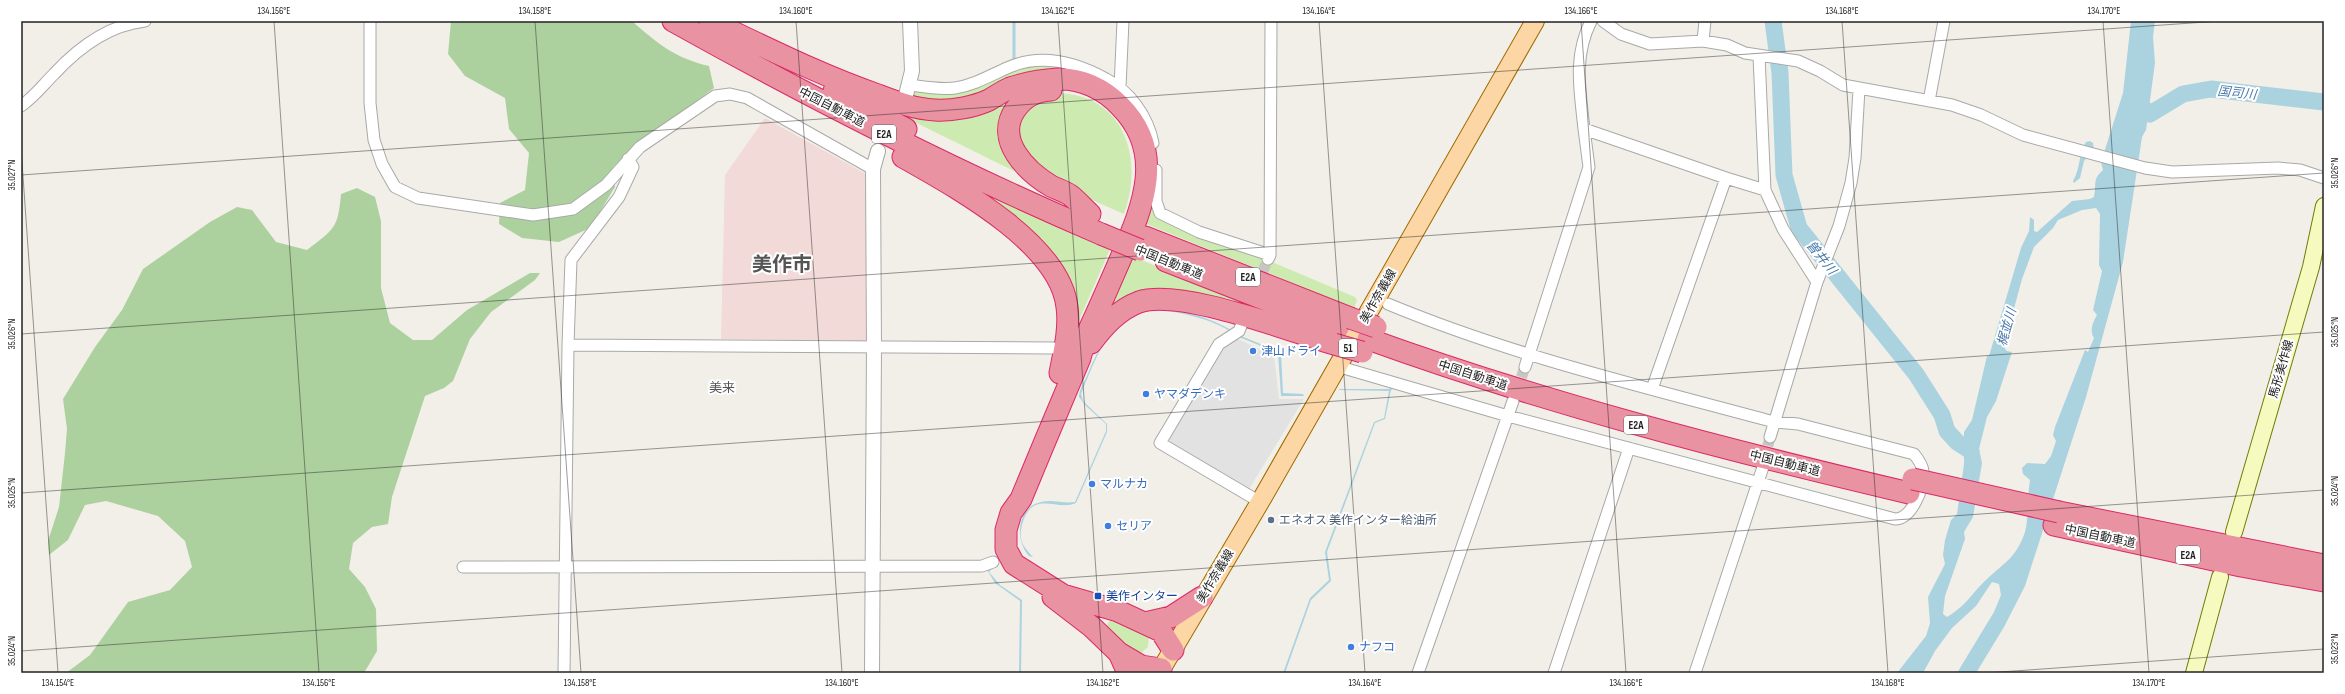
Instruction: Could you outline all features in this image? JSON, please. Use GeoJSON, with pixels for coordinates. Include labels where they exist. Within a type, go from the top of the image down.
{"type":"FeatureCollection","features":[{"type":"Feature","properties":{"kind":"highway","name":"中国自動車道"},"geometry":{"type":"LineString","coordinates":[[673,21],[765,72],[893,138],[1029,203],[1099,223]]}},
{"type":"Feature","properties":{"kind":"highway","name":"中国自動車道"},"geometry":{"type":"LineString","coordinates":[[706,21],[919,136],[1142,244],[1343,331],[1576,407],[1680,437],[1911,486],[2056,519],[2241,566],[2324,581]]}},
{"type":"Feature","properties":{"kind":"highway"},"geometry":{"type":"LineString","coordinates":[[710,21],[841,83],[909,106],[935,110],[962,108],[988,100],[1010,88],[1038,81],[1060,79],[1088,83],[1113,98],[1124,110],[1137,129],[1144,148],[1147,180],[1141,209],[1086,336],[1080,358],[1021,499],[1011,513],[1006,530],[1006,549],[1014,564],[1063,595],[1118,611],[1161,631],[1173,650]]}},
{"type":"Feature","properties":{"kind":"highway"},"geometry":{"type":"LineString","coordinates":[[765,72],[781,90],[922,168],[979,202],[1010,225],[1034,248],[1053,271],[1067,306],[1068,324],[1060,373]]}},
{"type":"Feature","properties":{"kind":"highway"},"geometry":{"type":"LineString","coordinates":[[1099,223],[1070,196],[1032,173],[1010,144],[1009,120],[1028,96],[1041,91],[1060,90],[1093,98],[1110,109],[1132,145],[1136,160],[1136,175],[1131,206],[1001,511],[996,532],[998,550],[1008,567],[1060,601],[1120,653],[1141,666],[1160,671]]}},
{"type":"Feature","properties":{"kind":"highway"},"geometry":{"type":"LineString","coordinates":[[1080,358],[1112,318],[1139,302],[1163,299],[1182,300],[1222,310],[1343,331],[1369,339]]}},
{"type":"Feature","properties":{"kind":"highway","name":"中国自動車道"},"geometry":{"type":"LineString","coordinates":[[1369,339],[1498,369],[1679,422],[1911,486]]}},
{"type":"Feature","properties":{"kind":"highway","name":"中国自動車道"},"geometry":{"type":"LineString","coordinates":[[2056,519],[2324,565]]}},
{"type":"Feature","properties":{"kind":"highway"},"geometry":{"type":"LineString","coordinates":[[1145,623],[1171,616],[1202,597]]}},
{"type":"Feature","properties":{"kind":"highway"},"geometry":{"type":"LineString","coordinates":[[1120,653],[1128,673]]}},
{"type":"Feature","properties":{"kind":"main road","name":"美作奈義線"},"geometry":{"type":"LineString","coordinates":[[1160,671],[1202,597],[1260,502],[1535,21]]}},
{"type":"Feature","properties":{"kind":"main road","name":"馬形美作線"},"geometry":{"type":"LineString","coordinates":[[2234,532],[2311,267],[2324,206]]}},
{"type":"Feature","properties":{"kind":"main road"},"geometry":{"type":"LineString","coordinates":[[2194,673],[2220,577]]}},
{"type":"Feature","properties":{"kind":"street"},"geometry":{"type":"LineString","coordinates":[[21,106],[30,100],[66,61],[90,42],[116,28],[145,21]]}},
{"type":"Feature","properties":{"kind":"street"},"geometry":{"type":"LineString","coordinates":[[370,21],[370,103],[374,140],[382,164],[395,187],[418,198],[533,215],[573,209],[606,185],[640,147],[715,96],[730,94],[747,98],[873,169]]}},
{"type":"Feature","properties":{"kind":"street"},"geometry":{"type":"LineString","coordinates":[[905,99],[910,85],[912,71],[910,21]]}},
{"type":"Feature","properties":{"kind":"street"},"geometry":{"type":"LineString","coordinates":[[1120,87],[1123,21]]}},
{"type":"Feature","properties":{"kind":"street"},"geometry":{"type":"LineString","coordinates":[[910,85],[954,88],[976,83],[1008,67],[1056,61],[1068,62],[1087,69],[1120,87],[1137,106],[1152,138],[1156,161],[1156,201],[1160,213],[1199,232],[1269,257],[1271,21]]}},
{"type":"Feature","properties":{"kind":"street"},"geometry":{"type":"LineString","coordinates":[[1525,367],[1589,167],[1578,64],[1584,34],[1591,21]]}},
{"type":"Feature","properties":{"kind":"street"},"geometry":{"type":"LineString","coordinates":[[1603,21],[1621,34],[1650,44],[1703,41],[1727,45],[1745,53],[1808,64],[1838,83],[1858,89],[1952,105],[1981,115],[2023,135],[2145,168],[2172,172],[2278,168],[2300,170],[2324,178]]}},
{"type":"Feature","properties":{"kind":"street"},"geometry":{"type":"LineString","coordinates":[[1703,41],[1705,21]]}},
{"type":"Feature","properties":{"kind":"street"},"geometry":{"type":"LineString","coordinates":[[1929,101],[1944,21]]}},
{"type":"Feature","properties":{"kind":"street"},"geometry":{"type":"LineString","coordinates":[[1761,56],[1765,190],[1783,229],[1817,279]]}},
{"type":"Feature","properties":{"kind":"street"},"geometry":{"type":"LineString","coordinates":[[1770,438],[1817,279],[1839,226],[1851,183],[1855,158],[1858,89]]}},
{"type":"Feature","properties":{"kind":"street"},"geometry":{"type":"LineString","coordinates":[[1584,129],[1765,190]]}},
{"type":"Feature","properties":{"kind":"street"},"geometry":{"type":"LineString","coordinates":[[872,673],[874,348],[873,169],[878,151]]}},
{"type":"Feature","properties":{"kind":"street"},"geometry":{"type":"LineString","coordinates":[[564,673],[568,345],[571,260],[619,197],[634,167],[628,159]]}},
{"type":"Feature","properties":{"kind":"street"},"geometry":{"type":"LineString","coordinates":[[1652,389],[1726,178]]}},
{"type":"Feature","properties":{"kind":"street"},"geometry":{"type":"LineString","coordinates":[[1346,369],[1508,416],[1895,519],[1902,519],[1908,515],[1920,485],[1923,472],[1920,461],[1914,454],[1805,426],[1774,422],[1528,354],[1445,328],[1388,304]]}},
{"type":"Feature","properties":{"kind":"street"},"geometry":{"type":"LineString","coordinates":[[1243,321],[1239,331],[1218,344],[1160,443],[1260,502]]}},
{"type":"Feature","properties":{"kind":"street"},"geometry":{"type":"LineString","coordinates":[[568,345],[1054,348]]}},
{"type":"Feature","properties":{"kind":"street"},"geometry":{"type":"LineString","coordinates":[[1418,673],[1513,401]]}},
{"type":"Feature","properties":{"kind":"street"},"geometry":{"type":"LineString","coordinates":[[1554,673],[1629,448]]}},
{"type":"Feature","properties":{"kind":"street"},"geometry":{"type":"LineString","coordinates":[[1695,673],[1763,467]]}},
{"type":"Feature","properties":{"kind":"street"},"geometry":{"type":"LineString","coordinates":[[463,567],[982,566],[993,562]]}},
{"type":"Feature","properties":{"kind":"shaded area"},"geometry":{"type":"Polygon","coordinates":[[[765,118],[868,175],[867,341],[721,339],[725,175],[765,118]]]}},
{"type":"Feature","properties":{"kind":"shaded area"},"geometry":{"type":"Polygon","coordinates":[[[1238,339],[1274,356],[1279,399],[1304,399],[1249,489],[1171,445],[1169,437],[1225,346],[1238,339]]]}},
{"type":"Feature","properties":{"kind":"green space"},"geometry":{"type":"Polygon","coordinates":[[[451,21],[632,21],[650,37],[668,49],[686,59],[709,66],[714,88],[643,140],[613,167],[615,187],[590,228],[559,242],[522,238],[499,224],[500,203],[525,190],[529,153],[509,129],[505,98],[465,76],[448,54],[451,21]]]}},
{"type":"Feature","properties":{"kind":"green space"},"geometry":{"type":"Polygon","coordinates":[[[1055,63],[1078,68],[1098,77],[1115,89],[1130,103],[1141,120],[1149,139],[1153,161],[1154,184],[1152,200],[1153,207],[1157,213],[1160,216],[1194,232],[1262,255],[1264,260],[1260,270],[1139,221],[1150,183],[1150,158],[1147,146],[1143,133],[1130,110],[1110,92],[1098,85],[1072,76],[1047,75],[1024,80],[979,98],[956,105],[932,107],[908,101],[910,94],[916,89],[963,90],[979,85],[1016,68],[1055,63]]]}},
{"type":"Feature","properties":{"kind":"green space"},"geometry":{"type":"Polygon","coordinates":[[[1013,92],[1007,111],[1032,180],[876,103],[893,106],[1013,92]]]}},
{"type":"Feature","properties":{"kind":"green space"},"geometry":{"type":"Polygon","coordinates":[[[1058,93],[1081,97],[1099,105],[1114,118],[1124,134],[1130,152],[1132,172],[1130,193],[1124,214],[1067,189],[1025,158],[1015,121],[1019,111],[1058,93]]]}},
{"type":"Feature","properties":{"kind":"green space"},"geometry":{"type":"Polygon","coordinates":[[[892,145],[1111,247],[1072,336],[1062,280],[892,145]]]}},
{"type":"Feature","properties":{"kind":"green space"},"geometry":{"type":"Polygon","coordinates":[[[357,188],[375,197],[381,221],[381,288],[390,323],[413,340],[432,340],[467,310],[530,273],[540,273],[535,280],[491,312],[470,339],[453,381],[444,388],[425,396],[392,497],[388,524],[372,527],[353,543],[349,569],[365,587],[376,609],[377,651],[364,673],[66,673],[90,655],[128,602],[170,590],[192,567],[185,541],[158,516],[106,501],[85,505],[68,540],[49,555],[48,541],[59,507],[65,453],[67,429],[63,399],[95,347],[122,310],[143,269],[210,222],[237,207],[252,210],[276,242],[307,250],[333,227],[338,215],[341,194],[357,188]]]}},
{"type":"Feature","properties":{"kind":"green space"},"geometry":{"type":"Polygon","coordinates":[[[1126,254],[1321,331],[1187,297],[1105,319],[1126,254]]]}},
{"type":"Feature","properties":{"kind":"green space"},"geometry":{"type":"Polygon","coordinates":[[[1272,262],[1355,297],[1357,300],[1353,311],[1265,271],[1272,262]]]}},
{"type":"Feature","properties":{"kind":"green space"},"geometry":{"type":"Polygon","coordinates":[[[1111,619],[1149,636],[1148,647],[1140,654],[1132,653],[1106,626],[1111,619]]]}},
{"type":"Feature","properties":{"kind":"water","name":"梶並川"},"geometry":{"type":"Polygon","coordinates":[[[2131,21],[2155,21],[2153,37],[2155,63],[2146,130],[2142,137],[2123,262],[2086,397],[2025,586],[2004,627],[1976,673],[1957,673],[1994,612],[2001,595],[1999,584],[1992,582],[1976,606],[1952,628],[1935,651],[1923,673],[1897,673],[1926,636],[1930,623],[1928,597],[1945,564],[1943,555],[1945,540],[1951,520],[1957,514],[1964,464],[1964,432],[1972,420],[1987,356],[1989,356],[2021,248],[2029,231],[2030,217],[2034,220],[2034,231],[2037,232],[2072,201],[2090,199],[2094,197],[2096,179],[2103,170],[2101,162],[2123,93],[2131,21]],[[2096,208],[2082,210],[2058,220],[2053,228],[2034,247],[2022,279],[2005,342],[2005,349],[2012,352],[1996,401],[1987,417],[1979,449],[1982,463],[1973,517],[1964,532],[1965,539],[1945,596],[1943,614],[1947,617],[1964,604],[1987,579],[2014,554],[2022,541],[2027,520],[2030,480],[2023,474],[2022,468],[2027,463],[2045,464],[2051,456],[2056,441],[2053,435],[2055,427],[2085,350],[2088,352],[2094,338],[2092,329],[2097,315],[2093,310],[2102,271],[2099,265],[2100,214],[2096,208]]]}},
{"type":"Feature","properties":{"kind":"water"},"geometry":{"type":"Polygon","coordinates":[[[2090,141],[2093,143],[2094,149],[2084,161],[2080,178],[2074,183],[2073,181],[2076,176],[2083,147],[2086,142],[2090,141]]]}},
{"type":"Feature","properties":{"kind":"water"},"geometry":{"type":"Polygon","coordinates":[[[1150,308],[1171,309],[1204,317],[1233,331],[1231,332],[1225,328],[1193,316],[1158,310],[1140,313],[1126,319],[1114,330],[1104,343],[1096,358],[1081,394],[1083,401],[1107,424],[1107,432],[1076,503],[1069,505],[1038,504],[1032,507],[1026,514],[1022,525],[1021,540],[1033,557],[1029,556],[1024,550],[1021,542],[1020,534],[1020,526],[1027,511],[1033,505],[1045,501],[1075,502],[1106,431],[1106,424],[1086,406],[1079,397],[1081,387],[1099,349],[1111,331],[1119,323],[1138,311],[1150,308]]]}},
{"type":"Feature","properties":{"kind":"water"},"geometry":{"type":"Polygon","coordinates":[[[1241,336],[1281,352],[1283,393],[1303,394],[1304,396],[1281,396],[1278,353],[1239,337],[1241,336]]]}},
{"type":"Feature","properties":{"kind":"water"},"geometry":{"type":"Polygon","coordinates":[[[1398,386],[1391,390],[1385,419],[1375,423],[1327,552],[1331,581],[1311,600],[1285,673],[1283,673],[1310,598],[1329,580],[1325,552],[1374,422],[1384,418],[1389,391],[1339,389],[1388,389],[1398,386]]]}},
{"type":"Feature","properties":{"kind":"water"},"geometry":{"type":"Polygon","coordinates":[[[993,566],[989,572],[1000,585],[1022,600],[1021,673],[1019,673],[1020,601],[995,583],[986,568],[993,566]]]}},
{"type":"Feature","properties":{"kind":"waterway"},"geometry":{"type":"LineString","coordinates":[[1014,21],[1014,60]]}},
{"type":"Feature","properties":{"kind":"waterway","name":"曽井川"},"geometry":{"type":"LineString","coordinates":[[1773,21],[1780,73],[1784,175],[1799,228],[1916,374],[1942,415],[1947,431],[1957,442],[1971,451]]}},
{"type":"Feature","properties":{"kind":"waterway","name":"国司川"},"geometry":{"type":"LineString","coordinates":[[2136,101],[2150,114],[2183,94],[2211,89],[2324,102]]}},
{"type":"Feature","properties":{"kind":"tunnel"},"geometry":{"type":"LineString","coordinates":[[1243,320],[1268,259]]}},
{"type":"Feature","properties":{"kind":"tunnel"},"geometry":{"type":"LineString","coordinates":[[1516,393],[1525,367]]}},
{"type":"Feature","properties":{"kind":"tunnel"},"geometry":{"type":"LineString","coordinates":[[1764,462],[1770,437]]}},
{"type":"Feature","properties":{"kind":"place","name":"津山ドライ"},"geometry":{"type":"Point","coordinates":[1253,351]}},
{"type":"Feature","properties":{"kind":"place","name":"ヤマダデンキ"},"geometry":{"type":"Point","coordinates":[1146,394]}},
{"type":"Feature","properties":{"kind":"place","name":"マルナカ"},"geometry":{"type":"Point","coordinates":[1092,484]}},
{"type":"Feature","properties":{"kind":"place","name":"エネオス 美作インター給油所"},"geometry":{"type":"Point","coordinates":[1271,520]}},
{"type":"Feature","properties":{"kind":"place","name":"セリア"},"geometry":{"type":"Point","coordinates":[1108,526]}},
{"type":"Feature","properties":{"kind":"place","name":"美作インター"},"geometry":{"type":"Point","coordinates":[1098,596]}},
{"type":"Feature","properties":{"kind":"place","name":"ナフコ"},"geometry":{"type":"Point","coordinates":[1351,647]}},
{"type":"Feature","properties":{"kind":"district","name":"美作市"},"geometry":{"type":"Point","coordinates":[782,264]}},
{"type":"Feature","properties":{"kind":"district","name":"美来"},"geometry":{"type":"Point","coordinates":[722,387]}}]}
